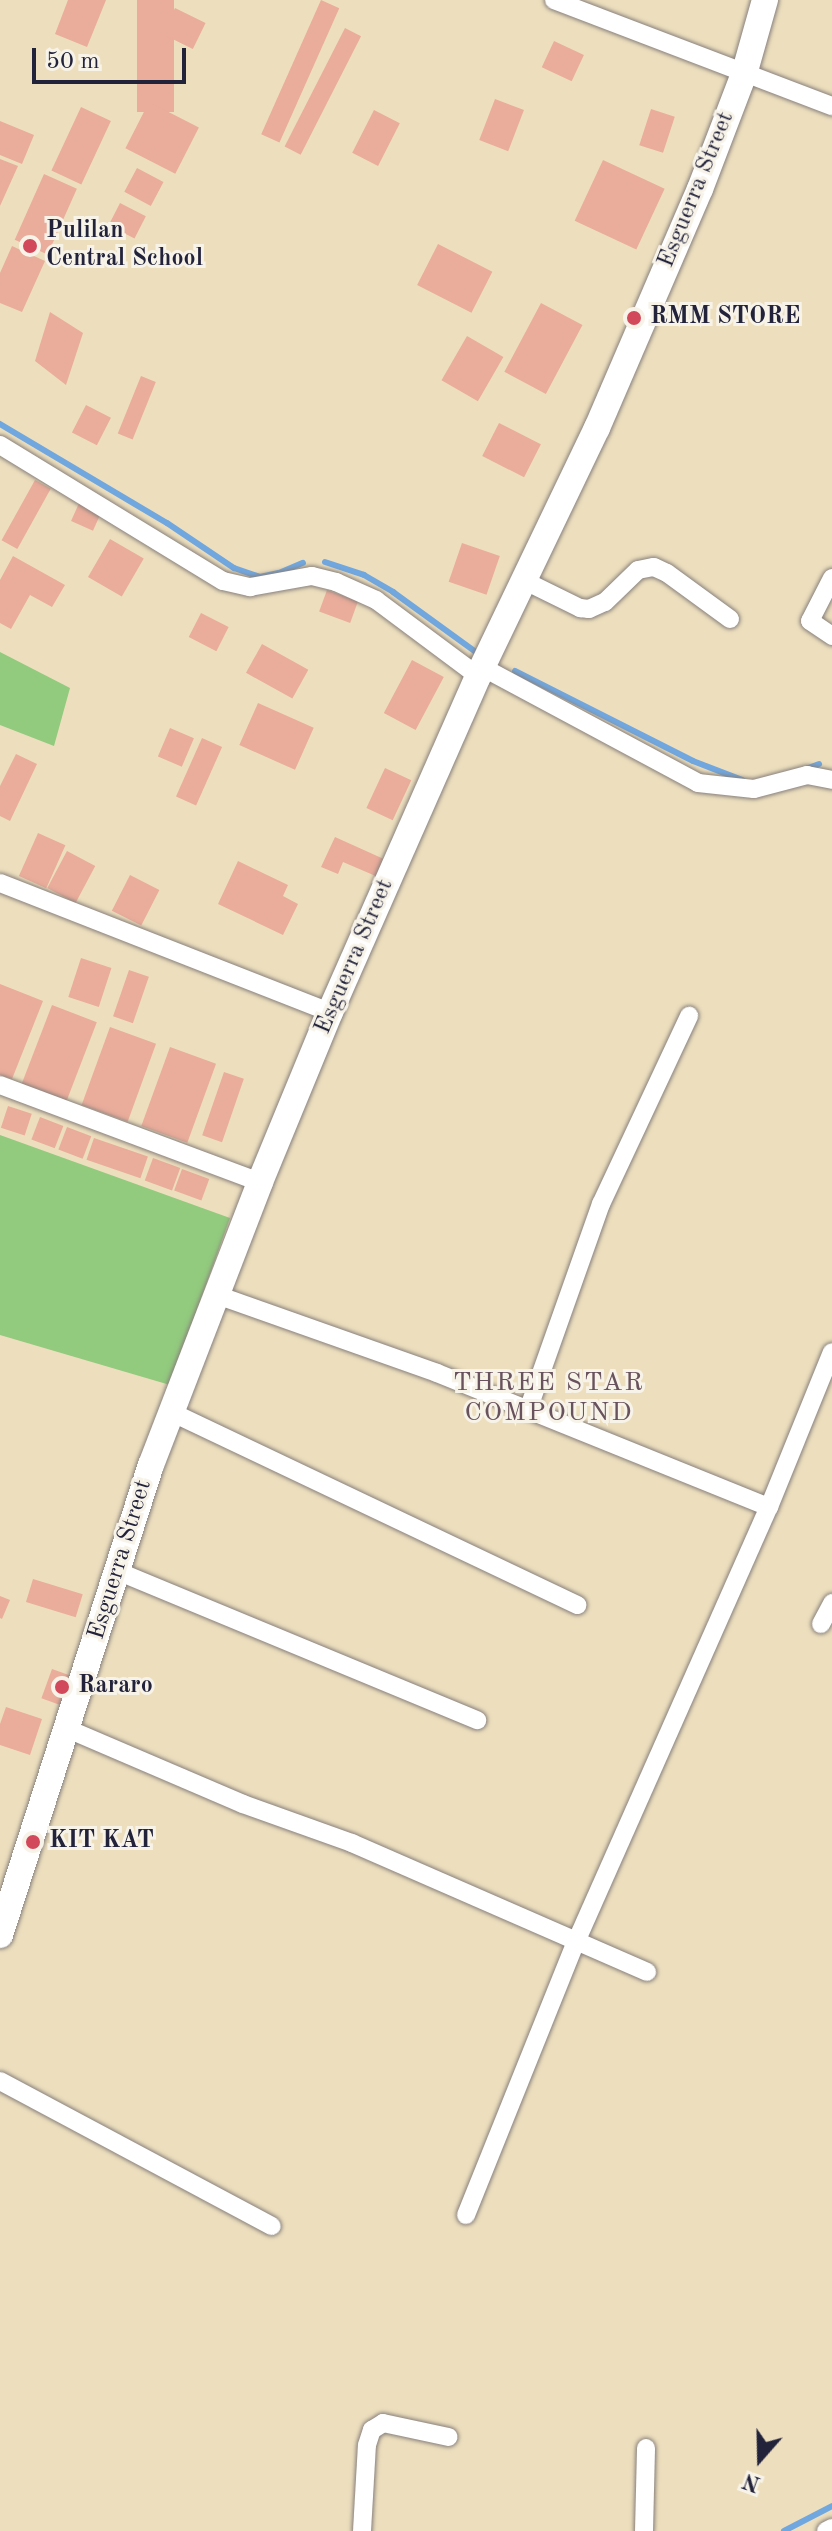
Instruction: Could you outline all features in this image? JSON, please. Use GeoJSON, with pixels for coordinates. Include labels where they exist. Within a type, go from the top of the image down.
{"type":"FeatureCollection","features":[{"type":"Feature","properties":{"kind":"main road","name":"Esguerra Street"},"geometry":{"type":"LineString","coordinates":[[0,1935],[171,1412],[260,1182],[330,1012],[480,672],[604,414],[700,189],[745,71],[765,0]]}},
{"type":"Feature","properties":{"kind":"street"},"geometry":{"type":"LineString","coordinates":[[554,0],[832,106]]}},
{"type":"Feature","properties":{"kind":"street"},"geometry":{"type":"LineString","coordinates":[[0,445],[223,581],[250,587],[312,576],[336,582],[376,600],[480,672],[698,783],[754,789],[807,775],[832,780]]}},
{"type":"Feature","properties":{"kind":"street"},"geometry":{"type":"LineString","coordinates":[[523,580],[580,608],[589,609],[605,602],[638,570],[654,567],[730,619]]}},
{"type":"Feature","properties":{"kind":"street"},"geometry":{"type":"LineString","coordinates":[[832,578],[810,621],[832,636]]}},
{"type":"Feature","properties":{"kind":"street"},"geometry":{"type":"LineString","coordinates":[[0,883],[330,1012]]}},
{"type":"Feature","properties":{"kind":"street"},"geometry":{"type":"LineString","coordinates":[[528,1410],[601,1204],[689,1016]]}},
{"type":"Feature","properties":{"kind":"street"},"geometry":{"type":"LineString","coordinates":[[0,1085],[260,1182]]}},
{"type":"Feature","properties":{"kind":"street"},"geometry":{"type":"LineString","coordinates":[[217,1295],[528,1410],[769,1507]]}},
{"type":"Feature","properties":{"kind":"street"},"geometry":{"type":"LineString","coordinates":[[466,2215],[576,1942],[769,1507],[832,1352]]}},
{"type":"Feature","properties":{"kind":"street"},"geometry":{"type":"LineString","coordinates":[[171,1412],[578,1605]]}},
{"type":"Feature","properties":{"kind":"street"},"geometry":{"type":"LineString","coordinates":[[117,1571],[477,1720]]}},
{"type":"Feature","properties":{"kind":"street"},"geometry":{"type":"LineString","coordinates":[[821,1624],[832,1603]]}},
{"type":"Feature","properties":{"kind":"street"},"geometry":{"type":"LineString","coordinates":[[68,1729],[243,1804],[352,1843],[647,1972]]}},
{"type":"Feature","properties":{"kind":"street"},"geometry":{"type":"LineString","coordinates":[[0,2081],[272,2226]]}},
{"type":"Feature","properties":{"kind":"street"},"geometry":{"type":"LineString","coordinates":[[362,2531],[367,2445],[372,2430],[383,2423],[449,2437]]}},
{"type":"Feature","properties":{"kind":"street"},"geometry":{"type":"LineString","coordinates":[[644,2531],[646,2448]]}},
{"type":"Feature","properties":{"kind":"street"},"geometry":{"type":"LineString","coordinates":[[826,2531],[832,2528]]}},
{"type":"Feature","properties":{"kind":"green space"},"geometry":{"type":"Polygon","coordinates":[[[0,652],[70,688],[54,746],[0,725],[0,652]]]}},
{"type":"Feature","properties":{"kind":"green space"},"geometry":{"type":"Polygon","coordinates":[[[0,1135],[230,1218],[170,1385],[0,1335],[0,1135]]]}},
{"type":"Feature","properties":{"kind":"building"},"geometry":{"type":"Polygon","coordinates":[[[68,0],[106,0],[87,47],[55,34],[68,0]]]}},
{"type":"Feature","properties":{"kind":"building"},"geometry":{"type":"Polygon","coordinates":[[[137,0],[174,0],[174,112],[137,112],[137,0]]]}},
{"type":"Feature","properties":{"kind":"building"},"geometry":{"type":"Polygon","coordinates":[[[321,0],[339,8],[279,142],[261,134],[321,0]]]}},
{"type":"Feature","properties":{"kind":"building"},"geometry":{"type":"Polygon","coordinates":[[[175,8],[206,23],[193,49],[162,34],[175,8]]]}},
{"type":"Feature","properties":{"kind":"building"},"geometry":{"type":"Polygon","coordinates":[[[345,28],[361,36],[301,155],[285,147],[345,28]]]}},
{"type":"Feature","properties":{"kind":"building"},"geometry":{"type":"Polygon","coordinates":[[[554,41],[584,55],[572,81],[542,67],[554,41]]]}},
{"type":"Feature","properties":{"kind":"building"},"geometry":{"type":"Polygon","coordinates":[[[495,99],[524,110],[508,151],[479,140],[495,99]]]}},
{"type":"Feature","properties":{"kind":"building"},"geometry":{"type":"Polygon","coordinates":[[[149,102],[199,127],[175,174],[125,148],[149,102]]]}},
{"type":"Feature","properties":{"kind":"building"},"geometry":{"type":"Polygon","coordinates":[[[81,107],[111,121],[81,184],[51,170],[81,107]]]}},
{"type":"Feature","properties":{"kind":"building"},"geometry":{"type":"Polygon","coordinates":[[[651,109],[675,117],[663,153],[639,145],[651,109]]]}},
{"type":"Feature","properties":{"kind":"building"},"geometry":{"type":"Polygon","coordinates":[[[374,110],[400,123],[378,166],[352,153],[374,110]]]}},
{"type":"Feature","properties":{"kind":"building"},"geometry":{"type":"Polygon","coordinates":[[[0,121],[34,135],[22,164],[0,155],[0,121]]]}},
{"type":"Feature","properties":{"kind":"building"},"geometry":{"type":"Polygon","coordinates":[[[0,159],[18,166],[0,206],[0,159]]]}},
{"type":"Feature","properties":{"kind":"building"},"geometry":{"type":"Polygon","coordinates":[[[603,160],[665,189],[636,249],[575,221],[603,160]]]}},
{"type":"Feature","properties":{"kind":"building"},"geometry":{"type":"Polygon","coordinates":[[[137,168],[163,182],[151,206],[124,192],[137,168]]]}},
{"type":"Feature","properties":{"kind":"building"},"geometry":{"type":"Polygon","coordinates":[[[44,174],[77,189],[48,254],[15,240],[44,174]]]}},
{"type":"Feature","properties":{"kind":"building"},"geometry":{"type":"Polygon","coordinates":[[[120,203],[146,216],[134,238],[109,225],[120,203]]]}},
{"type":"Feature","properties":{"kind":"building"},"geometry":{"type":"Polygon","coordinates":[[[438,244],[492,272],[471,313],[417,285],[438,244]]]}},
{"type":"Feature","properties":{"kind":"building"},"geometry":{"type":"Polygon","coordinates":[[[12,246],[45,261],[22,312],[0,303],[0,273],[12,246]]]}},
{"type":"Feature","properties":{"kind":"building"},"geometry":{"type":"Polygon","coordinates":[[[541,303],[582,325],[546,394],[504,372],[541,303]]]}},
{"type":"Feature","properties":{"kind":"building"},"geometry":{"type":"Polygon","coordinates":[[[50,312],[83,333],[66,385],[35,361],[50,312]]]}},
{"type":"Feature","properties":{"kind":"building"},"geometry":{"type":"Polygon","coordinates":[[[467,336],[503,357],[478,401],[442,380],[467,336]]]}},
{"type":"Feature","properties":{"kind":"building"},"geometry":{"type":"Polygon","coordinates":[[[141,376],[156,382],[133,439],[118,433],[141,376]]]}},
{"type":"Feature","properties":{"kind":"building"},"geometry":{"type":"Polygon","coordinates":[[[86,405],[111,418],[97,445],[72,433],[86,405]]]}},
{"type":"Feature","properties":{"kind":"building"},"geometry":{"type":"Polygon","coordinates":[[[499,423],[541,444],[524,477],[482,456],[499,423]]]}},
{"type":"Feature","properties":{"kind":"building"},"geometry":{"type":"Polygon","coordinates":[[[35,480],[51,489],[17,549],[2,540],[35,480]]]}},
{"type":"Feature","properties":{"kind":"building"},"geometry":{"type":"Polygon","coordinates":[[[80,501],[102,511],[93,531],[71,521],[80,501]]]}},
{"type":"Feature","properties":{"kind":"building"},"geometry":{"type":"Polygon","coordinates":[[[110,539],[144,558],[122,597],[88,577],[110,539]]]}},
{"type":"Feature","properties":{"kind":"building"},"geometry":{"type":"Polygon","coordinates":[[[462,543],[500,556],[486,595],[449,582],[462,543]]]}},
{"type":"Feature","properties":{"kind":"building"},"geometry":{"type":"Polygon","coordinates":[[[13,556],[65,585],[52,607],[30,595],[11,629],[0,623],[0,580],[13,556]]]}},
{"type":"Feature","properties":{"kind":"building"},"geometry":{"type":"Polygon","coordinates":[[[327,590],[358,601],[350,623],[319,612],[327,590]]]}},
{"type":"Feature","properties":{"kind":"building"},"geometry":{"type":"Polygon","coordinates":[[[201,613],[229,627],[216,651],[189,637],[201,613]]]}},
{"type":"Feature","properties":{"kind":"building"},"geometry":{"type":"Polygon","coordinates":[[[262,644],[308,670],[292,699],[246,673],[262,644]]]}},
{"type":"Feature","properties":{"kind":"building"},"geometry":{"type":"Polygon","coordinates":[[[412,660],[444,677],[416,730],[384,713],[412,660]]]}},
{"type":"Feature","properties":{"kind":"building"},"geometry":{"type":"Polygon","coordinates":[[[258,703],[314,728],[295,770],[239,745],[258,703]]]}},
{"type":"Feature","properties":{"kind":"building"},"geometry":{"type":"Polygon","coordinates":[[[170,728],[194,738],[182,767],[158,757],[170,728]]]}},
{"type":"Feature","properties":{"kind":"building"},"geometry":{"type":"Polygon","coordinates":[[[202,738],[222,747],[196,805],[176,796],[202,738]]]}},
{"type":"Feature","properties":{"kind":"building"},"geometry":{"type":"Polygon","coordinates":[[[16,754],[37,764],[10,821],[0,816],[0,786],[16,754]]]}},
{"type":"Feature","properties":{"kind":"building"},"geometry":{"type":"Polygon","coordinates":[[[385,768],[411,780],[393,820],[366,808],[385,768]]]}},
{"type":"Feature","properties":{"kind":"building"},"geometry":{"type":"Polygon","coordinates":[[[38,833],[65,845],[46,888],[19,876],[38,833]]]}},
{"type":"Feature","properties":{"kind":"building"},"geometry":{"type":"Polygon","coordinates":[[[335,837],[386,860],[378,877],[343,862],[338,874],[321,867],[335,837]]]}},
{"type":"Feature","properties":{"kind":"building"},"geometry":{"type":"Polygon","coordinates":[[[67,851],[95,866],[76,903],[47,888],[67,851]]]}},
{"type":"Feature","properties":{"kind":"building"},"geometry":{"type":"Polygon","coordinates":[[[238,861],[288,885],[283,896],[298,904],[283,935],[218,904],[238,861]]]}},
{"type":"Feature","properties":{"kind":"building"},"geometry":{"type":"Polygon","coordinates":[[[130,875],[159,890],[141,926],[112,911],[130,875]]]}},
{"type":"Feature","properties":{"kind":"building"},"geometry":{"type":"Polygon","coordinates":[[[81,958],[111,968],[99,1007],[68,997],[81,958]]]}},
{"type":"Feature","properties":{"kind":"building"},"geometry":{"type":"Polygon","coordinates":[[[129,970],[149,977],[133,1023],[113,1016],[129,970]]]}},
{"type":"Feature","properties":{"kind":"building"},"geometry":{"type":"Polygon","coordinates":[[[0,984],[43,1001],[12,1079],[0,1075],[0,984]]]}},
{"type":"Feature","properties":{"kind":"building"},"geometry":{"type":"Polygon","coordinates":[[[52,1005],[97,1022],[66,1102],[22,1084],[52,1005]]]}},
{"type":"Feature","properties":{"kind":"building"},"geometry":{"type":"Polygon","coordinates":[[[110,1027],[156,1044],[128,1122],[82,1105],[110,1027]]]}},
{"type":"Feature","properties":{"kind":"building"},"geometry":{"type":"Polygon","coordinates":[[[170,1047],[216,1064],[187,1143],[141,1126],[170,1047]]]}},
{"type":"Feature","properties":{"kind":"building"},"geometry":{"type":"Polygon","coordinates":[[[224,1072],[244,1079],[222,1142],[202,1135],[224,1072]]]}},
{"type":"Feature","properties":{"kind":"building"},"geometry":{"type":"Polygon","coordinates":[[[8,1106],[32,1114],[25,1136],[1,1128],[8,1106]]]}},
{"type":"Feature","properties":{"kind":"building"},"geometry":{"type":"Polygon","coordinates":[[[40,1117],[63,1126],[55,1148],[31,1139],[40,1117]]]}},
{"type":"Feature","properties":{"kind":"building"},"geometry":{"type":"Polygon","coordinates":[[[67,1127],[91,1136],[83,1159],[58,1149],[67,1127]]]}},
{"type":"Feature","properties":{"kind":"building"},"geometry":{"type":"Polygon","coordinates":[[[94,1138],[148,1157],[140,1178],[87,1160],[94,1138]]]}},
{"type":"Feature","properties":{"kind":"building"},"geometry":{"type":"Polygon","coordinates":[[[153,1158],[180,1168],[172,1190],[145,1181],[153,1158]]]}},
{"type":"Feature","properties":{"kind":"building"},"geometry":{"type":"Polygon","coordinates":[[[182,1169],[209,1179],[201,1201],[174,1191],[182,1169]]]}},
{"type":"Feature","properties":{"kind":"building"},"geometry":{"type":"Polygon","coordinates":[[[33,1579],[83,1594],[76,1617],[26,1602],[33,1579]]]}},
{"type":"Feature","properties":{"kind":"building"},"geometry":{"type":"Polygon","coordinates":[[[0,1596],[10,1600],[2,1619],[0,1618],[0,1596]]]}},
{"type":"Feature","properties":{"kind":"building"},"geometry":{"type":"Polygon","coordinates":[[[52,1669],[71,1676],[60,1705],[41,1698],[52,1669]]]}},
{"type":"Feature","properties":{"kind":"building"},"geometry":{"type":"Polygon","coordinates":[[[6,1707],[42,1719],[30,1755],[0,1745],[0,1724],[6,1707]]]}},
{"type":"Feature","properties":{"kind":"waterway"},"geometry":{"type":"LineString","coordinates":[[0,424],[167,523],[234,568],[260,577],[303,563]]}},
{"type":"Feature","properties":{"kind":"waterway"},"geometry":{"type":"LineString","coordinates":[[325,562],[364,575],[393,592],[476,652]]}},
{"type":"Feature","properties":{"kind":"waterway"},"geometry":{"type":"LineString","coordinates":[[515,671],[693,761],[742,780]]}},
{"type":"Feature","properties":{"kind":"waterway"},"geometry":{"type":"LineString","coordinates":[[806,769],[819,764]]}},
{"type":"Feature","properties":{"kind":"waterway"},"geometry":{"type":"LineString","coordinates":[[784,2531],[832,2506]]}},
{"type":"Feature","properties":{"kind":"place","name":"Pulilan Central School"},"geometry":{"type":"Point","coordinates":[30,246]}},
{"type":"Feature","properties":{"kind":"place","name":"RMM STORE"},"geometry":{"type":"Point","coordinates":[634,318]}},
{"type":"Feature","properties":{"kind":"place","name":"Rararo"},"geometry":{"type":"Point","coordinates":[62,1687]}},
{"type":"Feature","properties":{"kind":"place","name":"KIT KAT"},"geometry":{"type":"Point","coordinates":[33,1842]}},
{"type":"Feature","properties":{"kind":"district","name":"THREE STAR COMPOUND"},"geometry":{"type":"Point","coordinates":[549,1399]}}]}
